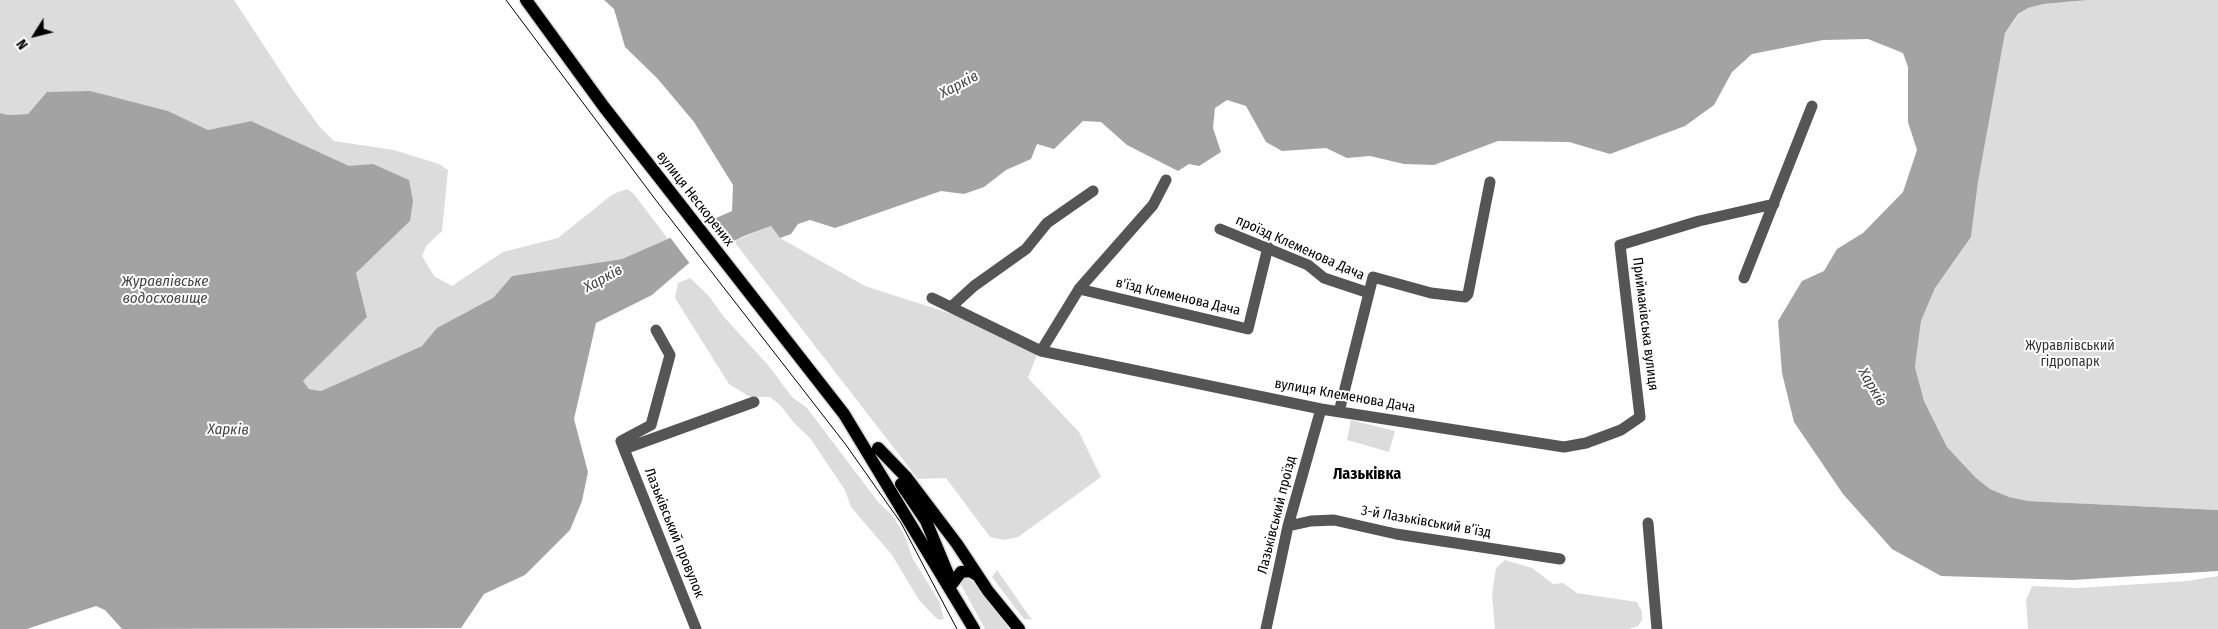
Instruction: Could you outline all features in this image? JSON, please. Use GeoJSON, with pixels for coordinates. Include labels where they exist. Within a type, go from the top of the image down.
{"type":"FeatureCollection","features":[{"type":"Feature","properties":{"kind":"main road","name":"вулиця Нескорених"},"geometry":{"type":"LineString","coordinates":[[526,0],[668,190],[874,451],[942,578],[954,590]]}},
{"type":"Feature","properties":{"kind":"main road"},"geometry":{"type":"LineString","coordinates":[[874,451],[926,521],[977,576],[1019,629]]}},
{"type":"Feature","properties":{"kind":"main road"},"geometry":{"type":"LineString","coordinates":[[874,451],[907,478],[957,544],[977,576]]}},
{"type":"Feature","properties":{"kind":"main road","name":"вулиця Нескорених"},"geometry":{"type":"LineString","coordinates":[[926,521],[954,590],[974,629]]}},
{"type":"Feature","properties":{"kind":"main road"},"geometry":{"type":"LineString","coordinates":[[954,590],[961,572],[970,571],[977,576]]}},
{"type":"Feature","properties":{"kind":"street"},"geometry":{"type":"LineString","coordinates":[[1744,278],[1812,106]]}},
{"type":"Feature","properties":{"kind":"street"},"geometry":{"type":"LineString","coordinates":[[1041,351],[1079,289],[1153,205],[1166,180]]}},
{"type":"Feature","properties":{"kind":"street"},"geometry":{"type":"LineString","coordinates":[[1339,412],[1373,277],[1430,293],[1459,298],[1468,294],[1490,182]]}},
{"type":"Feature","properties":{"kind":"street"},"geometry":{"type":"LineString","coordinates":[[951,307],[974,286],[1026,249],[1046,223],[1093,191]]}},
{"type":"Feature","properties":{"kind":"street","name":"Приймаківська вулиця"},"geometry":{"type":"LineString","coordinates":[[1640,417],[1620,245],[1699,220],[1774,204]]}},
{"type":"Feature","properties":{"kind":"street","name":"проїзд Клеменова Дача"},"geometry":{"type":"LineString","coordinates":[[1220,229],[1308,264],[1324,278],[1369,293]]}},
{"type":"Feature","properties":{"kind":"street","name":"в'їзд Клеменова Дача"},"geometry":{"type":"LineString","coordinates":[[1079,289],[1248,329],[1268,248]]}},
{"type":"Feature","properties":{"kind":"street","name":"вулиця Клеменова Дача"},"geometry":{"type":"LineString","coordinates":[[932,298],[1041,351],[1321,409],[1564,447],[1586,443],[1621,430],[1640,417]]}},
{"type":"Feature","properties":{"kind":"street"},"geometry":{"type":"LineString","coordinates":[[656,330],[670,355],[651,425],[622,441],[624,449],[754,402]]}},
{"type":"Feature","properties":{"kind":"street","name":"Лазьківський проїзд"},"geometry":{"type":"LineString","coordinates":[[1266,629],[1288,526],[1321,409]]}},
{"type":"Feature","properties":{"kind":"street","name":"Лазьківський провулок"},"geometry":{"type":"LineString","coordinates":[[624,449],[696,629]]}},
{"type":"Feature","properties":{"kind":"street","name":"3-й Лазьківський в’їзд"},"geometry":{"type":"LineString","coordinates":[[1288,526],[1311,521],[1334,520],[1396,534],[1560,559]]}},
{"type":"Feature","properties":{"kind":"street"},"geometry":{"type":"LineString","coordinates":[[1648,523],[1657,629]]}},
{"type":"Feature","properties":{"kind":"green space"},"geometry":{"type":"Polygon","coordinates":[[[0,0],[234,0],[293,90],[319,126],[334,141],[394,150],[439,164],[448,170],[442,231],[426,246],[422,256],[434,276],[452,286],[503,252],[558,238],[613,194],[627,189],[633,193],[668,239],[622,259],[512,276],[493,298],[422,346],[321,391],[309,389],[303,381],[367,317],[356,273],[410,221],[373,164],[349,167],[251,121],[208,130],[168,111],[48,92],[28,114],[8,115],[0,113],[0,0]]]}},
{"type":"Feature","properties":{"kind":"green space","name":"Журавлівський гідропарк"},"geometry":{"type":"Polygon","coordinates":[[[2088,0],[2218,0],[2218,510],[2028,501],[2009,497],[1990,489],[1976,478],[1947,447],[1924,401],[1915,367],[1921,321],[1935,288],[1971,237],[1978,182],[2005,33],[2019,14],[2028,8],[2043,4],[2088,0]]]}},
{"type":"Feature","properties":{"kind":"green space"},"geometry":{"type":"Polygon","coordinates":[[[771,226],[780,238],[865,286],[980,323],[1038,352],[1028,378],[1079,432],[1101,477],[1018,537],[1004,540],[990,537],[946,478],[918,479],[736,244],[736,240],[771,226]]]}},
{"type":"Feature","properties":{"kind":"green space"},"geometry":{"type":"Polygon","coordinates":[[[690,278],[708,295],[724,317],[768,365],[792,397],[807,408],[879,503],[891,514],[903,532],[913,559],[939,601],[944,619],[939,620],[935,617],[919,600],[892,555],[851,507],[845,490],[810,438],[795,424],[780,405],[770,397],[750,397],[729,384],[675,298],[678,283],[690,278]]]}},
{"type":"Feature","properties":{"kind":"green space"},"geometry":{"type":"Polygon","coordinates":[[[1351,420],[1395,431],[1389,452],[1347,440],[1351,420]]]}},
{"type":"Feature","properties":{"kind":"green space"},"geometry":{"type":"Polygon","coordinates":[[[1505,560],[1532,568],[1553,584],[1563,583],[1577,593],[1637,602],[1642,612],[1642,620],[1638,626],[1629,629],[1495,629],[1492,594],[1496,568],[1505,560]]]}},
{"type":"Feature","properties":{"kind":"green space"},"geometry":{"type":"Polygon","coordinates":[[[997,570],[1032,620],[1024,619],[992,577],[997,570]]]}},
{"type":"Feature","properties":{"kind":"green space"},"geometry":{"type":"Polygon","coordinates":[[[967,575],[1009,629],[985,629],[959,581],[967,575]]]}},
{"type":"Feature","properties":{"kind":"green space"},"geometry":{"type":"Polygon","coordinates":[[[2218,576],[2218,629],[2028,629],[2026,600],[2032,586],[2079,588],[2188,581],[2218,576]]]}},
{"type":"Feature","properties":{"kind":"water","name":"Журавлівське водосховище"},"geometry":{"type":"Polygon","coordinates":[[[604,0],[2088,0],[2043,4],[2028,8],[2018,14],[2005,33],[1978,182],[1971,237],[1935,288],[1921,321],[1915,367],[1924,401],[1947,447],[1976,478],[1990,489],[2009,497],[2028,501],[2218,510],[2218,571],[2072,580],[1941,576],[1892,549],[1843,494],[1794,422],[1782,373],[1778,321],[1802,281],[1824,271],[1837,249],[1863,233],[1903,192],[1917,150],[1908,122],[1908,67],[1903,53],[1868,39],[1823,40],[1752,54],[1732,72],[1714,105],[1685,126],[1610,154],[1569,142],[1498,141],[1434,165],[1404,164],[1370,156],[1347,158],[1326,148],[1282,151],[1266,142],[1246,106],[1227,100],[1215,108],[1213,128],[1221,152],[1199,166],[1189,164],[1178,171],[1127,145],[1101,122],[1083,121],[1054,149],[1037,144],[1031,159],[1006,170],[984,187],[964,194],[941,191],[835,228],[810,220],[798,224],[791,234],[780,238],[771,226],[744,236],[689,263],[652,295],[596,323],[574,419],[588,472],[582,501],[570,530],[525,575],[484,594],[461,628],[122,629],[105,610],[96,606],[27,629],[0,629],[0,113],[8,115],[28,114],[47,92],[90,91],[168,111],[208,130],[251,121],[349,166],[373,164],[409,180],[413,201],[410,221],[356,273],[367,317],[303,381],[309,389],[321,391],[422,346],[437,328],[493,298],[512,276],[622,259],[732,211],[733,185],[694,122],[657,78],[625,47],[614,9],[604,0]]]}},
{"type":"Feature","properties":{"kind":"pier"},"geometry":{"type":"Polygon","coordinates":[[[713,216],[734,244],[691,265],[669,236],[713,216]]]}},
{"type":"Feature","properties":{"kind":"tram line"},"geometry":{"type":"LineString","coordinates":[[506,0],[655,199],[846,445],[901,523],[957,629]]}},
{"type":"Feature","properties":{"kind":"district","name":"Лазьківка"},"geometry":{"type":"Point","coordinates":[1367,475]}},
{"type":"Feature","properties":{"kind":"water label","name":"Харків"},"geometry":{"type":"Point","coordinates":[959,85]}},
{"type":"Feature","properties":{"kind":"water label","name":"Харків"},"geometry":{"type":"Point","coordinates":[603,279]}},
{"type":"Feature","properties":{"kind":"water label","name":"Харків"},"geometry":{"type":"Point","coordinates":[1872,387]}},
{"type":"Feature","properties":{"kind":"water label","name":"Харків"},"geometry":{"type":"Point","coordinates":[228,430]}}]}
